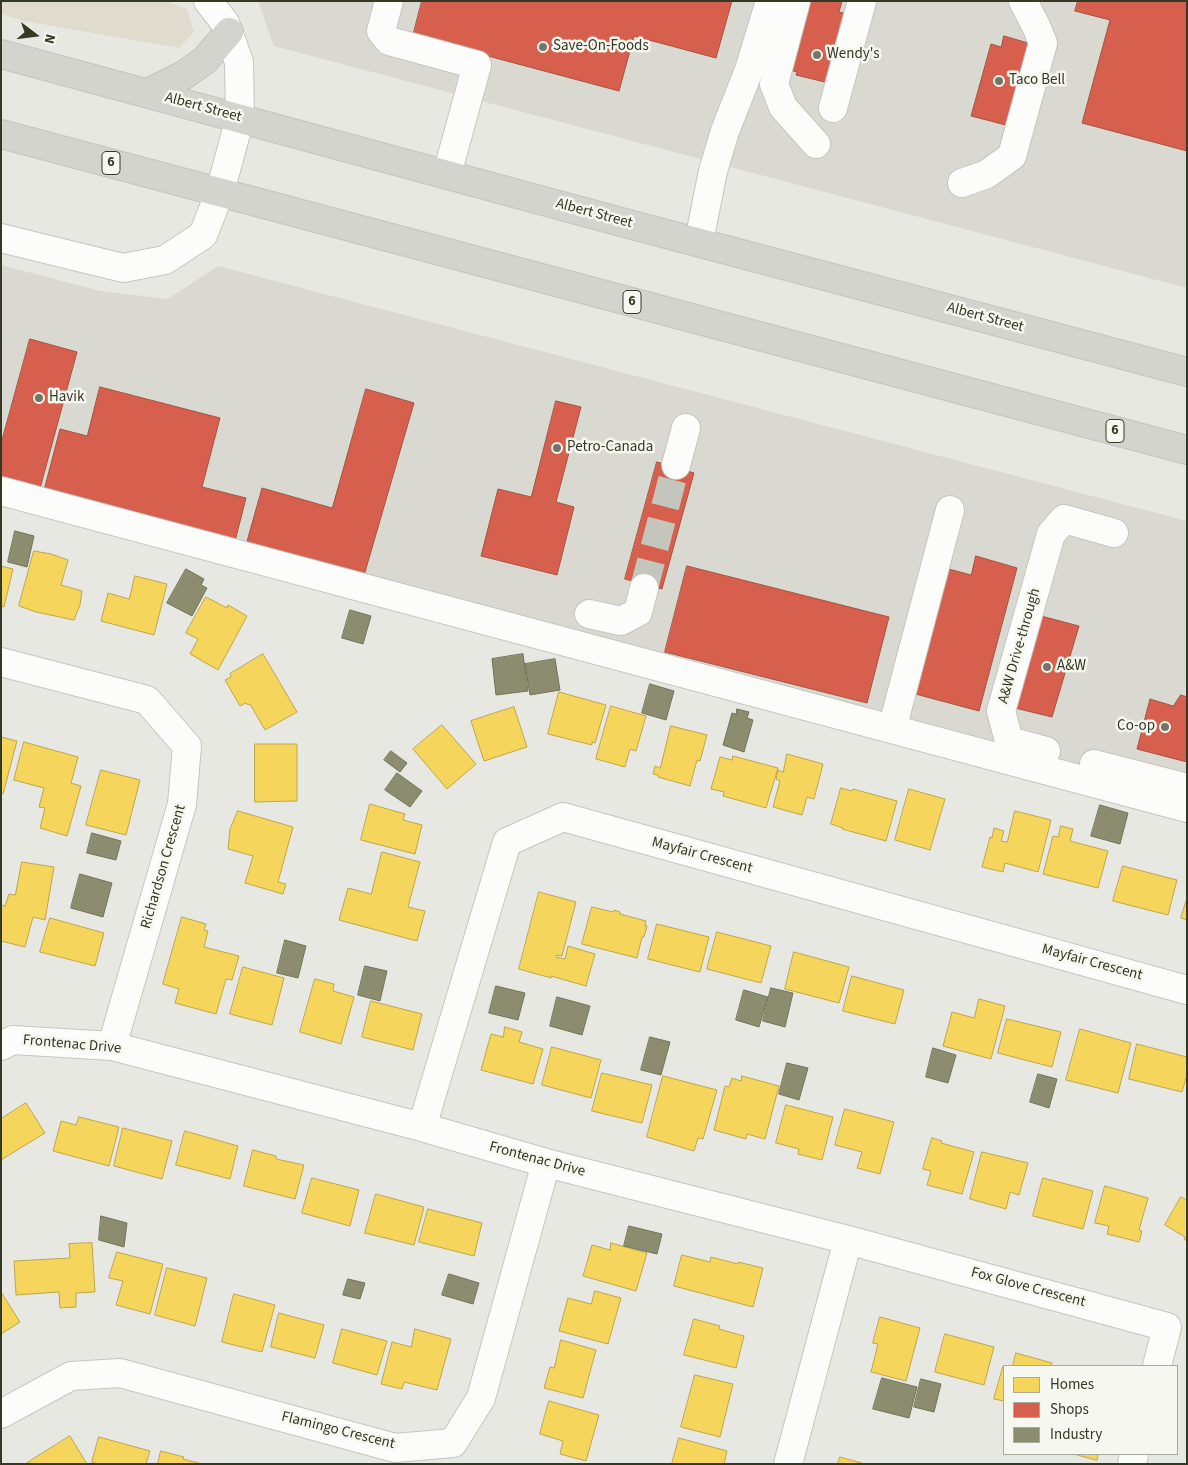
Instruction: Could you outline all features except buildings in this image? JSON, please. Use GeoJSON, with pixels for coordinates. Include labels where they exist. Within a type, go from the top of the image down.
{"type":"FeatureCollection","features":[{"type":"Feature","properties":{"kind":"main road"},"geometry":{"type":"LineString","coordinates":[[148,94],[184,75],[205,60],[229,32]]}},
{"type":"Feature","properties":{"kind":"main road","name":"Albert Street"},"geometry":{"type":"LineString","coordinates":[[1,54],[621,222],[699,241],[1187,372]]}},
{"type":"Feature","properties":{"kind":"main road","name":"6"},"geometry":{"type":"LineString","coordinates":[[1,134],[1187,450]]}},
{"type":"Feature","properties":{"kind":"street"},"geometry":{"type":"LineString","coordinates":[[1,238],[123,268],[165,260],[203,235],[220,192],[240,118],[240,62],[225,23],[208,1]]}},
{"type":"Feature","properties":{"kind":"street"},"geometry":{"type":"LineString","coordinates":[[389,1],[381,31],[389,41],[476,65],[447,174]]}},
{"type":"Feature","properties":{"kind":"street"},"geometry":{"type":"LineString","coordinates":[[699,241],[713,171],[725,131],[749,70],[770,1]]}},
{"type":"Feature","properties":{"kind":"street"},"geometry":{"type":"LineString","coordinates":[[796,1],[774,84],[783,107],[816,144]]}},
{"type":"Feature","properties":{"kind":"street"},"geometry":{"type":"LineString","coordinates":[[832,108],[862,1]]}},
{"type":"Feature","properties":{"kind":"street"},"geometry":{"type":"LineString","coordinates":[[962,183],[987,174],[1012,156],[1043,43],[1023,1]]}},
{"type":"Feature","properties":{"kind":"street"},"geometry":{"type":"LineString","coordinates":[[676,465],[686,428]]}},
{"type":"Feature","properties":{"kind":"street"},"geometry":{"type":"LineString","coordinates":[[1,491],[892,729],[1186,792]]}},
{"type":"Feature","properties":{"kind":"street"},"geometry":{"type":"LineString","coordinates":[[892,729],[950,510]]}},
{"type":"Feature","properties":{"kind":"street","name":"A&W Drive-through"},"geometry":{"type":"LineString","coordinates":[[1114,533],[1064,520],[1051,534],[1001,711],[1009,741],[1186,792]]}},
{"type":"Feature","properties":{"kind":"street"},"geometry":{"type":"LineString","coordinates":[[589,614],[621,621],[638,612],[644,588]]}},
{"type":"Feature","properties":{"kind":"street","name":"Richardson Crescent"},"geometry":{"type":"LineString","coordinates":[[1,662],[147,700],[188,746],[182,804],[112,1046]]}},
{"type":"Feature","properties":{"kind":"street","name":"Mayfair Crescent"},"geometry":{"type":"LineString","coordinates":[[422,1128],[507,842],[563,817],[1187,990]]}},
{"type":"Feature","properties":{"kind":"street","name":"Frontenac Drive"},"geometry":{"type":"LineString","coordinates":[[1,1046],[12,1040],[112,1046],[422,1128],[546,1163],[848,1240]]}},
{"type":"Feature","properties":{"kind":"street","name":"Flamingo Crescent"},"geometry":{"type":"LineString","coordinates":[[1,1414],[71,1376],[120,1373],[395,1448],[453,1443],[481,1398],[546,1163]]}},
{"type":"Feature","properties":{"kind":"street"},"geometry":{"type":"LineString","coordinates":[[788,1464],[848,1240]]}},
{"type":"Feature","properties":{"kind":"street","name":"Fox Glove Crescent"},"geometry":{"type":"LineString","coordinates":[[848,1240],[1167,1326],[1157,1365]]}},
{"type":"Feature","properties":{"kind":"shaded area"},"geometry":{"type":"Polygon","coordinates":[[[1,1],[167,1],[187,9],[194,32],[179,48],[24,21],[1,14],[1,1]]]}},
{"type":"Feature","properties":{"kind":"shaded area"},"geometry":{"type":"Polygon","coordinates":[[[258,1],[1187,1],[1187,288],[274,46],[258,1]]]}},
{"type":"Feature","properties":{"kind":"shaded area"},"geometry":{"type":"Polygon","coordinates":[[[1,265],[100,291],[168,299],[218,266],[1187,521],[1187,801],[1,489],[1,265]]]}},
{"type":"Feature","properties":{"kind":"tunnel"},"geometry":{"type":"LineString","coordinates":[[644,588],[676,465]]}},
{"type":"Feature","properties":{"kind":"place","name":"Save-On-Foods"},"geometry":{"type":"Point","coordinates":[543,47]}},
{"type":"Feature","properties":{"kind":"place","name":"Wendy's"},"geometry":{"type":"Point","coordinates":[817,55]}},
{"type":"Feature","properties":{"kind":"place","name":"Taco Bell"},"geometry":{"type":"Point","coordinates":[999,81]}},
{"type":"Feature","properties":{"kind":"place","name":"Havik"},"geometry":{"type":"Point","coordinates":[39,398]}},
{"type":"Feature","properties":{"kind":"place","name":"Petro-Canada"},"geometry":{"type":"Point","coordinates":[557,448]}},
{"type":"Feature","properties":{"kind":"place","name":"A&W"},"geometry":{"type":"Point","coordinates":[1047,667]}},
{"type":"Feature","properties":{"kind":"place","name":"Co-op"},"geometry":{"type":"Point","coordinates":[1165,727]}}]}
